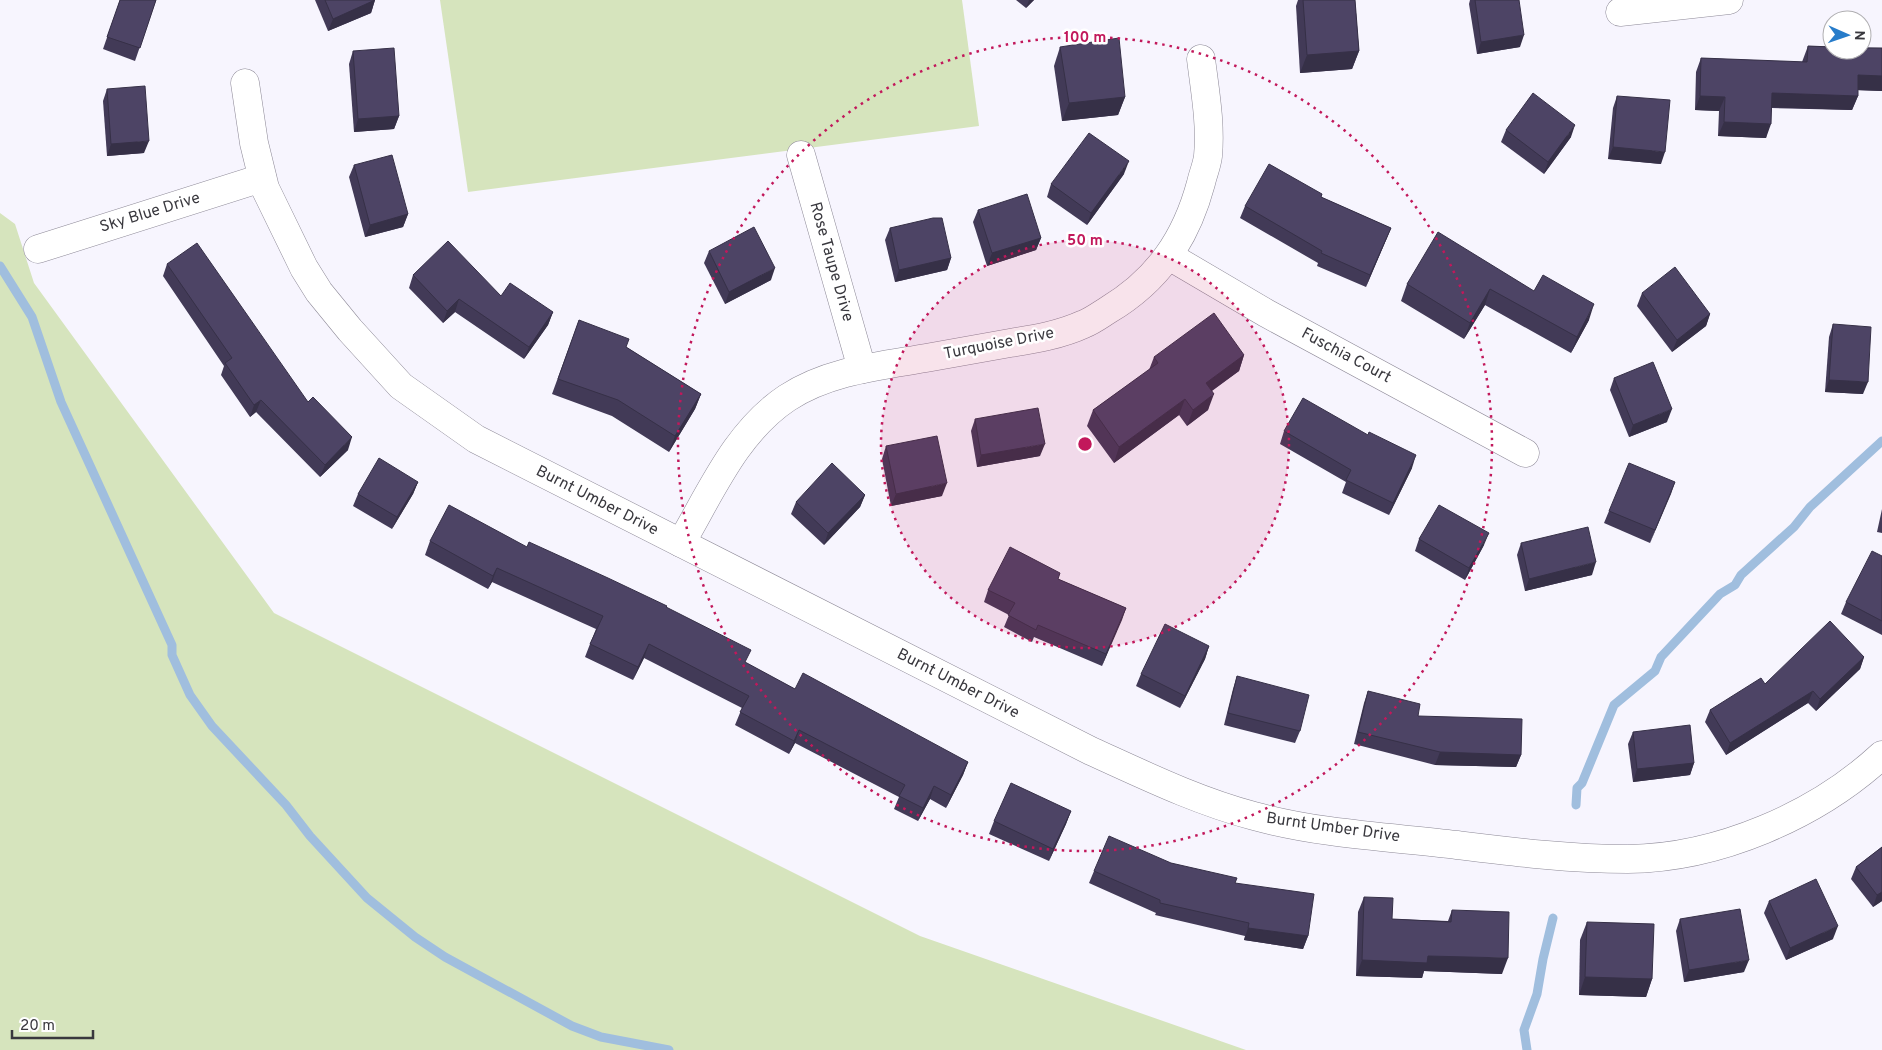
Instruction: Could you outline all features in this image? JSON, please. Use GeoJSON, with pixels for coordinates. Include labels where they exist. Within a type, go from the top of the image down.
{"type":"FeatureCollection","features":[{"type":"Feature","properties":{"kind":"street"},"geometry":{"type":"LineString","coordinates":[[1620,12],[1729,0]]}},
{"type":"Feature","properties":{"kind":"street","name":"Turquoise Drive"},"geometry":{"type":"LineString","coordinates":[[681,543],[736,449],[750,430],[770,411],[804,388],[826,379],[862,369],[1052,336],[1085,324],[1116,306],[1136,291],[1160,268],[1169,256],[1188,222],[1197,197],[1208,157],[1207,118],[1201,59]]}},
{"type":"Feature","properties":{"kind":"street","name":"Burnt Umber Drive"},"geometry":{"type":"LineString","coordinates":[[245,82],[254,143],[265,188],[304,268],[350,330],[401,386],[476,439],[1091,751],[1192,797],[1255,816],[1314,829],[1570,858],[1630,859],[1672,856],[1714,847],[1768,828],[1823,800],[1882,755]]}},
{"type":"Feature","properties":{"kind":"street","name":"Rose Taupe Drive"},"geometry":{"type":"LineString","coordinates":[[800,155],[862,369]]}},
{"type":"Feature","properties":{"kind":"street","name":"Sky Blue Drive"},"geometry":{"type":"LineString","coordinates":[[38,249],[262,178]]}},
{"type":"Feature","properties":{"kind":"street","name":"Fuschia Court"},"geometry":{"type":"LineString","coordinates":[[1169,256],[1266,313],[1525,453]]}},
{"type":"Feature","properties":{"kind":"green space"},"geometry":{"type":"Polygon","coordinates":[[[440,0],[962,0],[979,126],[468,192],[440,0]]]}},
{"type":"Feature","properties":{"kind":"green space"},"geometry":{"type":"Polygon","coordinates":[[[0,213],[15,224],[34,283],[274,613],[920,936],[1246,1050],[0,1050],[0,213]]]}},
{"type":"Feature","properties":{"kind":"building"},"geometry":{"type":"Polygon","coordinates":[[[120,0],[156,0],[140,48],[107,37],[120,0]]]}},
{"type":"Feature","properties":{"kind":"building"},"geometry":{"type":"Polygon","coordinates":[[[325,0],[375,0],[333,19],[325,0]]]}},
{"type":"Feature","properties":{"kind":"building"},"geometry":{"type":"Polygon","coordinates":[[[1303,0],[1355,0],[1359,51],[1307,55],[1303,0]]]}},
{"type":"Feature","properties":{"kind":"building"},"geometry":{"type":"Polygon","coordinates":[[[1475,0],[1519,0],[1524,35],[1481,42],[1475,0]]]}},
{"type":"Feature","properties":{"kind":"building"},"geometry":{"type":"Polygon","coordinates":[[[1119,38],[1125,97],[1069,103],[1060,47],[1119,38]]]}},
{"type":"Feature","properties":{"kind":"building"},"geometry":{"type":"Polygon","coordinates":[[[1808,46],[1822,47],[1822,60],[1872,60],[1872,48],[1882,48],[1882,76],[1858,75],[1858,96],[1772,93],[1771,124],[1724,122],[1725,97],[1700,96],[1701,58],[1807,62],[1808,46]]]}},
{"type":"Feature","properties":{"kind":"building"},"geometry":{"type":"Polygon","coordinates":[[[394,48],[399,116],[358,119],[353,51],[394,48]]]}},
{"type":"Feature","properties":{"kind":"building"},"geometry":{"type":"Polygon","coordinates":[[[145,86],[149,141],[111,144],[107,89],[145,86]]]}},
{"type":"Feature","properties":{"kind":"building"},"geometry":{"type":"Polygon","coordinates":[[[1533,93],[1575,125],[1548,162],[1506,130],[1533,93]]]}},
{"type":"Feature","properties":{"kind":"building"},"geometry":{"type":"Polygon","coordinates":[[[1617,96],[1670,100],[1665,152],[1613,147],[1617,96]]]}},
{"type":"Feature","properties":{"kind":"building"},"geometry":{"type":"Polygon","coordinates":[[[1089,133],[1129,161],[1091,213],[1051,184],[1089,133]]]}},
{"type":"Feature","properties":{"kind":"building"},"geometry":{"type":"Polygon","coordinates":[[[392,155],[408,214],[370,225],[354,165],[392,155]]]}},
{"type":"Feature","properties":{"kind":"building"},"geometry":{"type":"Polygon","coordinates":[[[1269,164],[1322,194],[1321,197],[1391,228],[1370,275],[1321,253],[1322,251],[1245,206],[1269,164]]]}},
{"type":"Feature","properties":{"kind":"building"},"geometry":{"type":"Polygon","coordinates":[[[1027,194],[1041,238],[992,253],[978,210],[1027,194]]]}},
{"type":"Feature","properties":{"kind":"building"},"geometry":{"type":"Polygon","coordinates":[[[933,218],[942,218],[951,258],[899,270],[890,228],[933,218]]]}},
{"type":"Feature","properties":{"kind":"building"},"geometry":{"type":"Polygon","coordinates":[[[754,227],[775,268],[729,292],[709,251],[754,227]]]}},
{"type":"Feature","properties":{"kind":"building"},"geometry":{"type":"Polygon","coordinates":[[[1438,232],[1534,291],[1543,275],[1594,304],[1577,337],[1490,289],[1470,323],[1407,284],[1438,232]]]}},
{"type":"Feature","properties":{"kind":"building"},"geometry":{"type":"Polygon","coordinates":[[[448,241],[501,296],[510,283],[553,312],[529,347],[459,299],[447,311],[413,275],[448,241]]]}},
{"type":"Feature","properties":{"kind":"building"},"geometry":{"type":"Polygon","coordinates":[[[197,243],[308,402],[313,397],[352,437],[325,465],[261,400],[254,405],[225,363],[232,358],[167,264],[197,243]]]}},
{"type":"Feature","properties":{"kind":"building"},"geometry":{"type":"Polygon","coordinates":[[[1675,267],[1710,314],[1677,340],[1642,293],[1675,267]]]}},
{"type":"Feature","properties":{"kind":"building"},"geometry":{"type":"Polygon","coordinates":[[[1214,313],[1244,355],[1206,383],[1214,394],[1193,410],[1185,399],[1119,447],[1093,410],[1158,363],[1154,357],[1214,313]]]}},
{"type":"Feature","properties":{"kind":"building"},"geometry":{"type":"Polygon","coordinates":[[[579,320],[629,339],[626,347],[701,394],[675,436],[618,400],[558,379],[579,320]]]}},
{"type":"Feature","properties":{"kind":"building"},"geometry":{"type":"Polygon","coordinates":[[[1833,324],[1871,327],[1868,382],[1829,380],[1833,324]]]}},
{"type":"Feature","properties":{"kind":"building"},"geometry":{"type":"Polygon","coordinates":[[[1653,362],[1672,409],[1633,425],[1614,378],[1653,362]]]}},
{"type":"Feature","properties":{"kind":"building"},"geometry":{"type":"Polygon","coordinates":[[[1303,398],[1368,435],[1369,432],[1416,455],[1393,503],[1346,480],[1351,470],[1284,431],[1303,398]]]}},
{"type":"Feature","properties":{"kind":"building"},"geometry":{"type":"Polygon","coordinates":[[[1038,408],[1045,444],[981,455],[975,419],[1038,408]]]}},
{"type":"Feature","properties":{"kind":"building"},"geometry":{"type":"Polygon","coordinates":[[[937,436],[947,483],[896,494],[886,446],[937,436]]]}},
{"type":"Feature","properties":{"kind":"building"},"geometry":{"type":"Polygon","coordinates":[[[379,458],[418,482],[397,517],[358,494],[379,458]]]}},
{"type":"Feature","properties":{"kind":"building"},"geometry":{"type":"Polygon","coordinates":[[[832,463],[865,495],[828,533],[796,502],[832,463]]]}},
{"type":"Feature","properties":{"kind":"building"},"geometry":{"type":"Polygon","coordinates":[[[1629,463],[1675,482],[1655,530],[1609,511],[1629,463]]]}},
{"type":"Feature","properties":{"kind":"building"},"geometry":{"type":"Polygon","coordinates":[[[449,505],[527,547],[529,542],[608,578],[667,606],[751,650],[745,662],[795,689],[803,673],[968,762],[951,795],[934,786],[923,808],[899,796],[905,785],[799,730],[794,741],[740,712],[749,696],[649,644],[638,667],[590,644],[603,616],[497,568],[493,576],[430,541],[449,505]]]}},
{"type":"Feature","properties":{"kind":"building"},"geometry":{"type":"Polygon","coordinates":[[[1439,505],[1489,533],[1469,568],[1419,539],[1439,505]]]}},
{"type":"Feature","properties":{"kind":"building"},"geometry":{"type":"Polygon","coordinates":[[[1588,527],[1596,562],[1529,579],[1521,543],[1588,527]]]}},
{"type":"Feature","properties":{"kind":"building"},"geometry":{"type":"Polygon","coordinates":[[[1010,547],[1060,573],[1058,579],[1126,608],[1106,654],[1038,625],[1036,630],[1008,615],[1015,603],[988,590],[1010,547]]]}},
{"type":"Feature","properties":{"kind":"building"},"geometry":{"type":"Polygon","coordinates":[[[1872,551],[1882,556],[1882,621],[1846,602],[1872,551]]]}},
{"type":"Feature","properties":{"kind":"building"},"geometry":{"type":"Polygon","coordinates":[[[1830,621],[1864,657],[1820,699],[1813,691],[1730,743],[1710,710],[1761,678],[1765,684],[1830,621]]]}},
{"type":"Feature","properties":{"kind":"building"},"geometry":{"type":"Polygon","coordinates":[[[1165,624],[1209,646],[1185,696],[1141,674],[1165,624]]]}},
{"type":"Feature","properties":{"kind":"building"},"geometry":{"type":"Polygon","coordinates":[[[1237,676],[1309,695],[1300,731],[1228,713],[1237,676]]]}},
{"type":"Feature","properties":{"kind":"building"},"geometry":{"type":"Polygon","coordinates":[[[1368,691],[1420,704],[1418,716],[1522,719],[1521,755],[1440,752],[1358,732],[1368,691]]]}},
{"type":"Feature","properties":{"kind":"building"},"geometry":{"type":"Polygon","coordinates":[[[1690,725],[1694,763],[1637,769],[1633,732],[1690,725]]]}},
{"type":"Feature","properties":{"kind":"building"},"geometry":{"type":"Polygon","coordinates":[[[1011,783],[1071,811],[1053,849],[994,821],[1011,783]]]}},
{"type":"Feature","properties":{"kind":"building"},"geometry":{"type":"Polygon","coordinates":[[[1109,836],[1171,863],[1237,878],[1235,883],[1314,894],[1308,936],[1248,928],[1249,923],[1160,903],[1160,900],[1094,871],[1109,836]]]}},
{"type":"Feature","properties":{"kind":"building"},"geometry":{"type":"Polygon","coordinates":[[[1882,847],[1882,892],[1877,895],[1856,867],[1882,847]]]}},
{"type":"Feature","properties":{"kind":"building"},"geometry":{"type":"Polygon","coordinates":[[[1816,879],[1838,926],[1790,948],[1769,901],[1816,879]]]}},
{"type":"Feature","properties":{"kind":"building"},"geometry":{"type":"Polygon","coordinates":[[[1364,897],[1393,898],[1392,919],[1451,922],[1452,910],[1509,912],[1508,958],[1428,956],[1427,963],[1362,960],[1364,897]]]}},
{"type":"Feature","properties":{"kind":"building"},"geometry":{"type":"Polygon","coordinates":[[[1740,909],[1749,960],[1689,970],[1680,919],[1740,909]]]}},
{"type":"Feature","properties":{"kind":"building"},"geometry":{"type":"Polygon","coordinates":[[[1587,922],[1654,924],[1652,979],[1585,977],[1587,922]]]}},
{"type":"Feature","properties":{"kind":"waterway"},"geometry":{"type":"LineString","coordinates":[[0,266],[32,317],[61,402],[172,645],[172,655],[190,695],[212,726],[286,805],[310,836],[367,898],[415,937],[445,957],[572,1026],[601,1037],[669,1050]]}},
{"type":"Feature","properties":{"kind":"waterway"},"geometry":{"type":"LineString","coordinates":[[1576,805],[1577,788],[1582,783],[1614,705],[1655,671],[1661,657],[1720,594],[1735,585],[1741,575],[1794,527],[1810,507],[1882,441]]}},
{"type":"Feature","properties":{"kind":"waterway"},"geometry":{"type":"LineString","coordinates":[[1527,1050],[1524,1030],[1537,994],[1553,918]]}}]}
